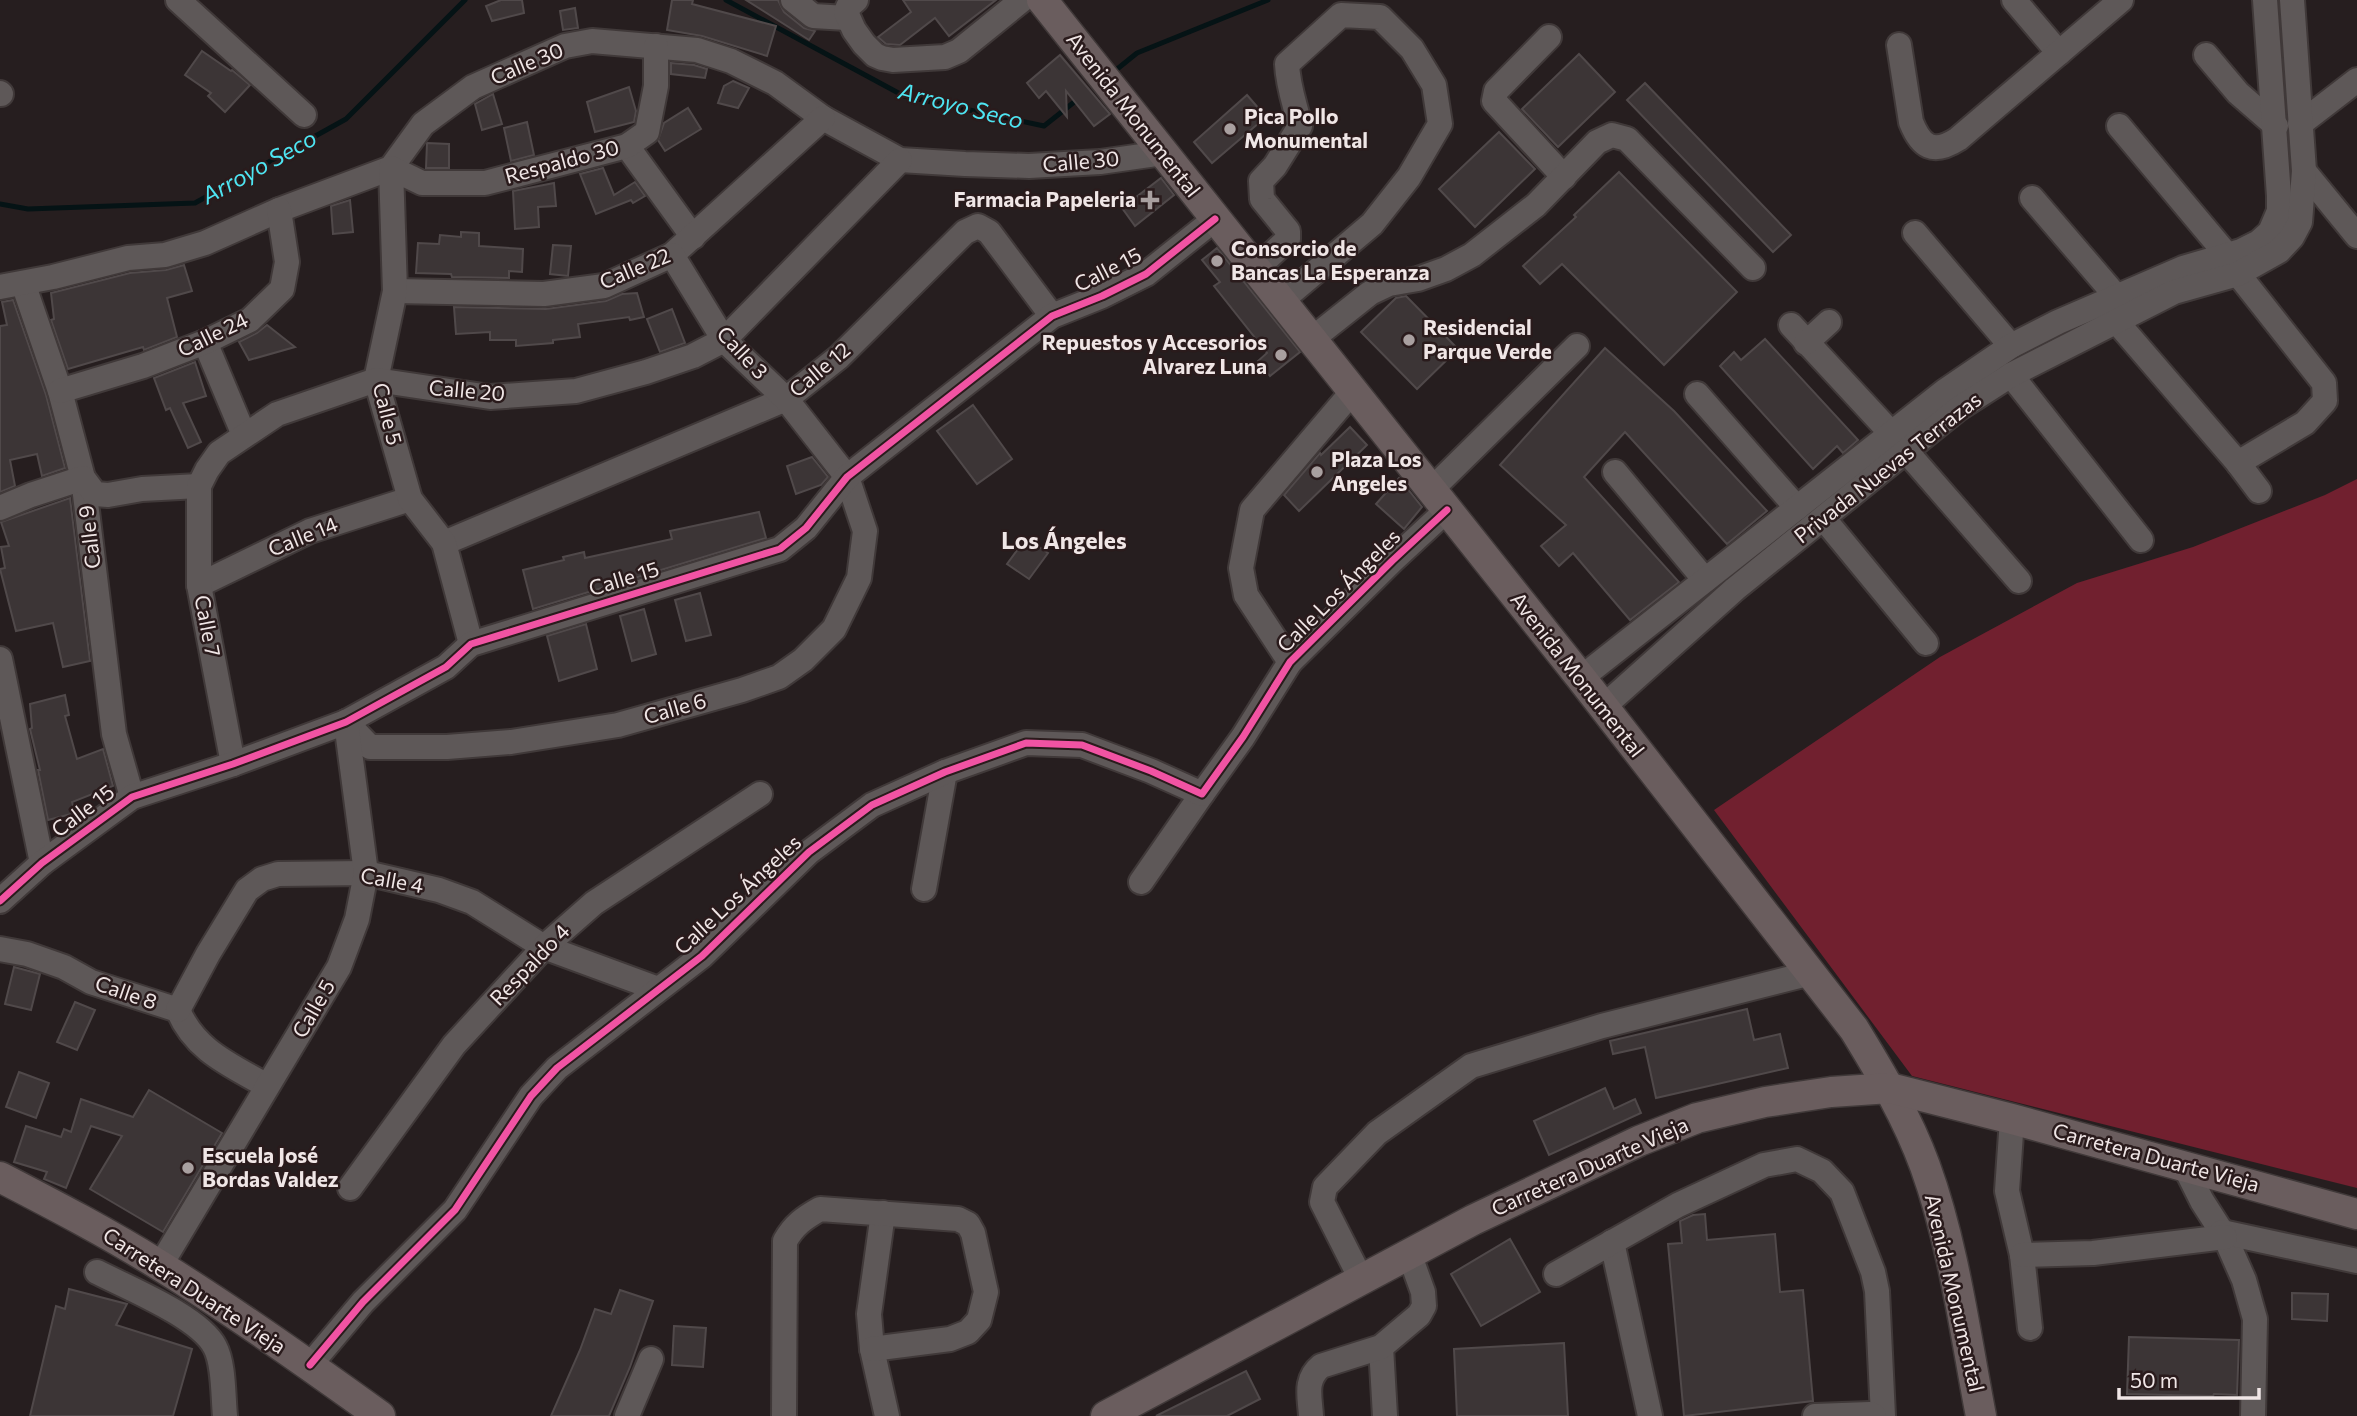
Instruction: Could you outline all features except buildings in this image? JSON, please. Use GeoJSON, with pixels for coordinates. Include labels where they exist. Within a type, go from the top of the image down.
{"type":"FeatureCollection","features":[{"type":"Feature","properties":{"kind":"main road","name":"Avenida Monumental"},"geometry":{"type":"LineString","coordinates":[[1039,1],[1082,49],[1581,678],[1854,1029],[1891,1088],[1925,1166],[1947,1242],[1981,1416]]}},
{"type":"Feature","properties":{"kind":"main road","name":"Carretera Duarte Vieja"},"geometry":{"type":"LineString","coordinates":[[1110,1415],[1485,1214],[1671,1126],[1765,1102],[1891,1088],[2184,1165],[2357,1214]]}},
{"type":"Feature","properties":{"kind":"main road","name":"Carretera Duarte Vieja"},"geometry":{"type":"LineString","coordinates":[[0,1177],[73,1215],[160,1266],[310,1365],[362,1411]]}},
{"type":"Feature","properties":{"kind":"street"},"geometry":{"type":"LineString","coordinates":[[178,0],[304,115]]}},
{"type":"Feature","properties":{"kind":"street"},"geometry":{"type":"LineString","coordinates":[[793,0],[813,16],[852,9],[870,50],[882,58],[893,60],[945,57],[1039,1]]}},
{"type":"Feature","properties":{"kind":"street"},"geometry":{"type":"LineString","coordinates":[[2014,0],[2059,53]]}},
{"type":"Feature","properties":{"kind":"street"},"geometry":{"type":"LineString","coordinates":[[1899,45],[1915,133],[1923,143],[1934,149],[1946,147],[2121,0]]}},
{"type":"Feature","properties":{"kind":"street","name":"Privada Nuevas Terrazas"},"geometry":{"type":"LineString","coordinates":[[1602,708],[1735,589],[1824,520],[1945,391],[2011,346],[2116,296],[2183,268],[2232,264],[2270,232],[2279,211],[2276,126],[2265,0]]}},
{"type":"Feature","properties":{"kind":"street","name":"Privada Nuevas Terrazas"},"geometry":{"type":"LineString","coordinates":[[1581,678],[1797,508],[1898,442],[1958,409],[2011,375],[2116,321],[2232,264],[2279,251],[2292,237],[2300,222],[2304,171],[2292,0]]}},
{"type":"Feature","properties":{"kind":"street"},"geometry":{"type":"LineString","coordinates":[[1256,269],[1288,239],[1288,231],[1262,199],[1261,181],[1275,166],[1300,126],[1288,86],[1287,64],[1341,15],[1380,17],[1412,48],[1434,85],[1440,124],[1409,177],[1372,224],[1282,301]]}},
{"type":"Feature","properties":{"kind":"street"},"geometry":{"type":"LineString","coordinates":[[1549,37],[1496,91],[1494,101],[1564,177]]}},
{"type":"Feature","properties":{"kind":"street","name":"Calle 30"},"geometry":{"type":"LineString","coordinates":[[391,168],[423,124],[473,87],[565,46],[592,41],[697,50],[731,61],[775,83],[823,118],[900,160],[1029,166],[1100,162],[1163,153]]}},
{"type":"Feature","properties":{"kind":"street","name":"Respaldo 30"},"geometry":{"type":"LineString","coordinates":[[391,168],[422,183],[485,183],[627,146],[647,132],[656,86],[656,46]]}},
{"type":"Feature","properties":{"kind":"street"},"geometry":{"type":"LineString","coordinates":[[2206,54],[2238,93],[2276,126]]}},
{"type":"Feature","properties":{"kind":"street"},"geometry":{"type":"LineString","coordinates":[[2300,124],[2357,80]]}},
{"type":"Feature","properties":{"kind":"street","name":"Calle 22"},"geometry":{"type":"LineString","coordinates":[[395,291],[544,294],[604,286],[672,255],[823,118]]}},
{"type":"Feature","properties":{"kind":"street"},"geometry":{"type":"LineString","coordinates":[[2119,125],[2324,383],[2325,401],[2305,423],[2238,463]]}},
{"type":"Feature","properties":{"kind":"street"},"geometry":{"type":"LineString","coordinates":[[1312,339],[1370,293],[1389,284],[1418,279],[1446,269],[1472,255],[1536,205],[1604,137],[1612,135],[1627,139],[1753,268]]}},
{"type":"Feature","properties":{"kind":"street"},"geometry":{"type":"LineString","coordinates":[[627,146],[693,237]]}},
{"type":"Feature","properties":{"kind":"street","name":"Calle 20"},"geometry":{"type":"LineString","coordinates":[[200,486],[219,453],[277,414],[376,380],[490,397],[576,391],[693,356],[724,340],[900,160]]}},
{"type":"Feature","properties":{"kind":"street"},"geometry":{"type":"LineString","coordinates":[[12,285],[128,258],[165,255],[205,243],[279,210],[391,168]]}},
{"type":"Feature","properties":{"kind":"street","name":"Calle 5"},"geometry":{"type":"LineString","coordinates":[[391,168],[395,291],[376,380],[410,499],[444,543],[471,644]]}},
{"type":"Feature","properties":{"kind":"street"},"geometry":{"type":"LineString","coordinates":[[2304,171],[2357,236]]}},
{"type":"Feature","properties":{"kind":"street"},"geometry":{"type":"LineString","coordinates":[[2032,198],[2116,296]]}},
{"type":"Feature","properties":{"kind":"street","name":"Calle 24"},"geometry":{"type":"LineString","coordinates":[[61,391],[143,366],[205,342],[250,320],[282,289],[287,262],[279,210]]}},
{"type":"Feature","properties":{"kind":"street","name":"Calle 15"},"geometry":{"type":"LineString","coordinates":[[0,901],[42,863],[132,797],[233,764],[345,722],[446,667],[471,644],[780,549],[806,528],[847,477],[1052,316],[1102,296],[1146,274],[1215,219]]}},
{"type":"Feature","properties":{"kind":"street","name":"Calle 12"},"geometry":{"type":"LineString","coordinates":[[444,543],[786,399],[839,356],[965,232],[978,226],[989,232],[1052,316]]}},
{"type":"Feature","properties":{"kind":"street"},"geometry":{"type":"LineString","coordinates":[[1915,233],[2011,346]]}},
{"type":"Feature","properties":{"kind":"street"},"geometry":{"type":"LineString","coordinates":[[1285,244],[1310,276]]}},
{"type":"Feature","properties":{"kind":"street","name":"Calle 3"},"geometry":{"type":"LineString","coordinates":[[672,255],[724,340],[786,399],[847,477]]}},
{"type":"Feature","properties":{"kind":"street","name":"Calle 9"},"geometry":{"type":"LineString","coordinates":[[12,285],[61,391],[83,478],[114,734],[132,797]]}},
{"type":"Feature","properties":{"kind":"street"},"geometry":{"type":"LineString","coordinates":[[2116,321],[2259,491]]}},
{"type":"Feature","properties":{"kind":"street"},"geometry":{"type":"LineString","coordinates":[[1829,322],[1799,334],[2019,581]]}},
{"type":"Feature","properties":{"kind":"street"},"geometry":{"type":"LineString","coordinates":[[205,342],[244,435]]}},
{"type":"Feature","properties":{"kind":"street","name":"Calle Los Ángeles"},"geometry":{"type":"LineString","coordinates":[[310,1365],[363,1302],[455,1210],[531,1096],[557,1068],[702,956],[809,852],[872,805],[945,772],[1026,743],[1082,745],[1202,794],[1243,737],[1290,662],[1391,561],[1439,500],[1577,346]]}},
{"type":"Feature","properties":{"kind":"street"},"geometry":{"type":"LineString","coordinates":[[2011,375],[2141,540]]}},
{"type":"Feature","properties":{"kind":"street"},"geometry":{"type":"LineString","coordinates":[[1290,662],[1246,595],[1241,568],[1252,510],[1353,391]]}},
{"type":"Feature","properties":{"kind":"street"},"geometry":{"type":"LineString","coordinates":[[1697,394],[1797,508]]}},
{"type":"Feature","properties":{"kind":"street"},"geometry":{"type":"LineString","coordinates":[[1615,472],[1705,580]]}},
{"type":"Feature","properties":{"kind":"street","name":"Calle 6"},"geometry":{"type":"LineString","coordinates":[[345,722],[370,747],[447,747],[510,742],[618,725],[742,691],[779,677],[803,660],[834,629],[859,578],[865,531],[847,477]]}},
{"type":"Feature","properties":{"kind":"street"},"geometry":{"type":"LineString","coordinates":[[0,508],[83,478],[95,494],[108,495],[142,489],[200,486]]}},
{"type":"Feature","properties":{"kind":"street","name":"Calle 7"},"geometry":{"type":"LineString","coordinates":[[200,486],[199,584],[233,764]]}},
{"type":"Feature","properties":{"kind":"street","name":"Calle 14"},"geometry":{"type":"LineString","coordinates":[[199,584],[310,531],[410,499]]}},
{"type":"Feature","properties":{"kind":"street"},"geometry":{"type":"LineString","coordinates":[[1824,520],[1926,643]]}},
{"type":"Feature","properties":{"kind":"street"},"geometry":{"type":"LineString","coordinates":[[0,659],[42,863]]}},
{"type":"Feature","properties":{"kind":"street","name":"Calle 5"},"geometry":{"type":"LineString","coordinates":[[160,1266],[339,967],[356,919],[366,873],[345,722]]}},
{"type":"Feature","properties":{"kind":"street"},"geometry":{"type":"LineString","coordinates":[[924,889],[945,772]]}},
{"type":"Feature","properties":{"kind":"street","name":"Respaldo 4"},"geometry":{"type":"LineString","coordinates":[[350,1188],[454,1045],[544,947],[594,902],[760,794]]}},
{"type":"Feature","properties":{"kind":"street"},"geometry":{"type":"LineString","coordinates":[[1141,882],[1202,794]]}},
{"type":"Feature","properties":{"kind":"street","name":"Calle 4"},"geometry":{"type":"LineString","coordinates":[[178,1010],[247,890],[262,879],[278,874],[366,873],[439,890],[472,902],[544,947],[658,989]]}},
{"type":"Feature","properties":{"kind":"street","name":"Calle 8"},"geometry":{"type":"LineString","coordinates":[[0,949],[27,954],[64,967],[91,982],[178,1010],[185,1028],[208,1051],[267,1086]]}},
{"type":"Feature","properties":{"kind":"street"},"geometry":{"type":"LineString","coordinates":[[1361,1279],[1322,1202],[1325,1187],[1377,1133],[1471,1066],[1602,1026],[1811,973]]}},
{"type":"Feature","properties":{"kind":"street"},"geometry":{"type":"LineString","coordinates":[[2012,1119],[2007,1191],[2022,1255],[2029,1328]]}},
{"type":"Feature","properties":{"kind":"street"},"geometry":{"type":"LineString","coordinates":[[1556,1274],[1678,1205],[1764,1165],[1797,1159],[1822,1171],[1842,1192],[1873,1272],[1877,1291],[1882,1416]]}},
{"type":"Feature","properties":{"kind":"street"},"geometry":{"type":"LineString","coordinates":[[2184,1165],[2202,1201],[2224,1234],[2244,1280],[2255,1319],[2253,1416]]}},
{"type":"Feature","properties":{"kind":"street"},"geometry":{"type":"LineString","coordinates":[[784,1416],[785,1241],[802,1219],[820,1209],[958,1219],[968,1224],[973,1233],[986,1292],[979,1320],[968,1332],[950,1339],[873,1349]]}},
{"type":"Feature","properties":{"kind":"street"},"geometry":{"type":"LineString","coordinates":[[883,1213],[869,1314],[873,1349],[887,1416]]}},
{"type":"Feature","properties":{"kind":"street"},"geometry":{"type":"LineString","coordinates":[[2022,1255],[2093,1253],[2224,1234],[2357,1261]]}},
{"type":"Feature","properties":{"kind":"street"},"geometry":{"type":"LineString","coordinates":[[1612,1242],[1650,1416]]}},
{"type":"Feature","properties":{"kind":"street"},"geometry":{"type":"LineString","coordinates":[[1311,1416],[1309,1385],[1314,1372],[1321,1366],[1381,1347],[1412,1323],[1424,1306],[1423,1292],[1409,1253]]}},
{"type":"Feature","properties":{"kind":"street"},"geometry":{"type":"LineString","coordinates":[[97,1272],[187,1319],[205,1333],[215,1347],[219,1360],[225,1416]]}},
{"type":"Feature","properties":{"kind":"street"},"geometry":{"type":"LineString","coordinates":[[1381,1347],[1385,1416]]}},
{"type":"Feature","properties":{"kind":"street"},"geometry":{"type":"LineString","coordinates":[[627,1416],[651,1359]]}},
{"type":"Feature","properties":{"kind":"street"},"geometry":{"type":"LineString","coordinates":[[1815,1416],[1874,1416]]}},
{"type":"Feature","properties":{"kind":"shaded area"},"geometry":{"type":"Polygon","coordinates":[[[2357,479],[2357,1188],[1912,1076],[1714,810],[1940,657],[2077,583],[2193,547],[2325,495],[2357,479]]]}},
{"type":"Feature","properties":{"kind":"waterway","name":"Arroyo Seco"},"geometry":{"type":"LineString","coordinates":[[0,204],[28,209],[195,203],[346,119],[465,0]]}},
{"type":"Feature","properties":{"kind":"waterway","name":"Arroyo Seco"},"geometry":{"type":"LineString","coordinates":[[726,0],[904,96],[1044,126],[1078,99]]}},
{"type":"Feature","properties":{"kind":"waterway","name":"Arroyo Seco"},"geometry":{"type":"LineString","coordinates":[[1111,74],[1137,53],[1268,0]]}},
{"type":"Feature","properties":{"kind":"cycle path"},"geometry":{"type":"LineString","coordinates":[[0,901],[42,863],[132,797],[233,764],[346,722],[446,667],[471,644],[780,549],[806,528],[847,477],[1052,316],[1102,296],[1146,274],[1215,219]]}},
{"type":"Feature","properties":{"kind":"cycle path"},"geometry":{"type":"LineString","coordinates":[[310,1365],[363,1302],[455,1210],[531,1096],[557,1068],[702,956],[809,852],[872,805],[945,772],[1026,743],[1082,745],[1202,794],[1243,737],[1290,662],[1447,510]]}},
{"type":"Feature","properties":{"kind":"place","name":"Pica Pollo Monumental"},"geometry":{"type":"Point","coordinates":[1230,129]}},
{"type":"Feature","properties":{"kind":"place","name":"Farmacia Papeleria"},"geometry":{"type":"Point","coordinates":[1150,200]}},
{"type":"Feature","properties":{"kind":"place","name":"Consorcio de Bancas La Esperanza"},"geometry":{"type":"Point","coordinates":[1217,261]}},
{"type":"Feature","properties":{"kind":"place","name":"Residencial Parque Verde"},"geometry":{"type":"Point","coordinates":[1409,340]}},
{"type":"Feature","properties":{"kind":"place","name":"Repuestos y Accesorios Alvarez Luna"},"geometry":{"type":"Point","coordinates":[1281,355]}},
{"type":"Feature","properties":{"kind":"place","name":"Plaza Los Angeles"},"geometry":{"type":"Point","coordinates":[1317,472]}},
{"type":"Feature","properties":{"kind":"place","name":"Escuela José Bordas Valdez"},"geometry":{"type":"Point","coordinates":[188,1168]}},
{"type":"Feature","properties":{"kind":"district","name":"Los Ángeles"},"geometry":{"type":"Point","coordinates":[1064,541]}}]}
